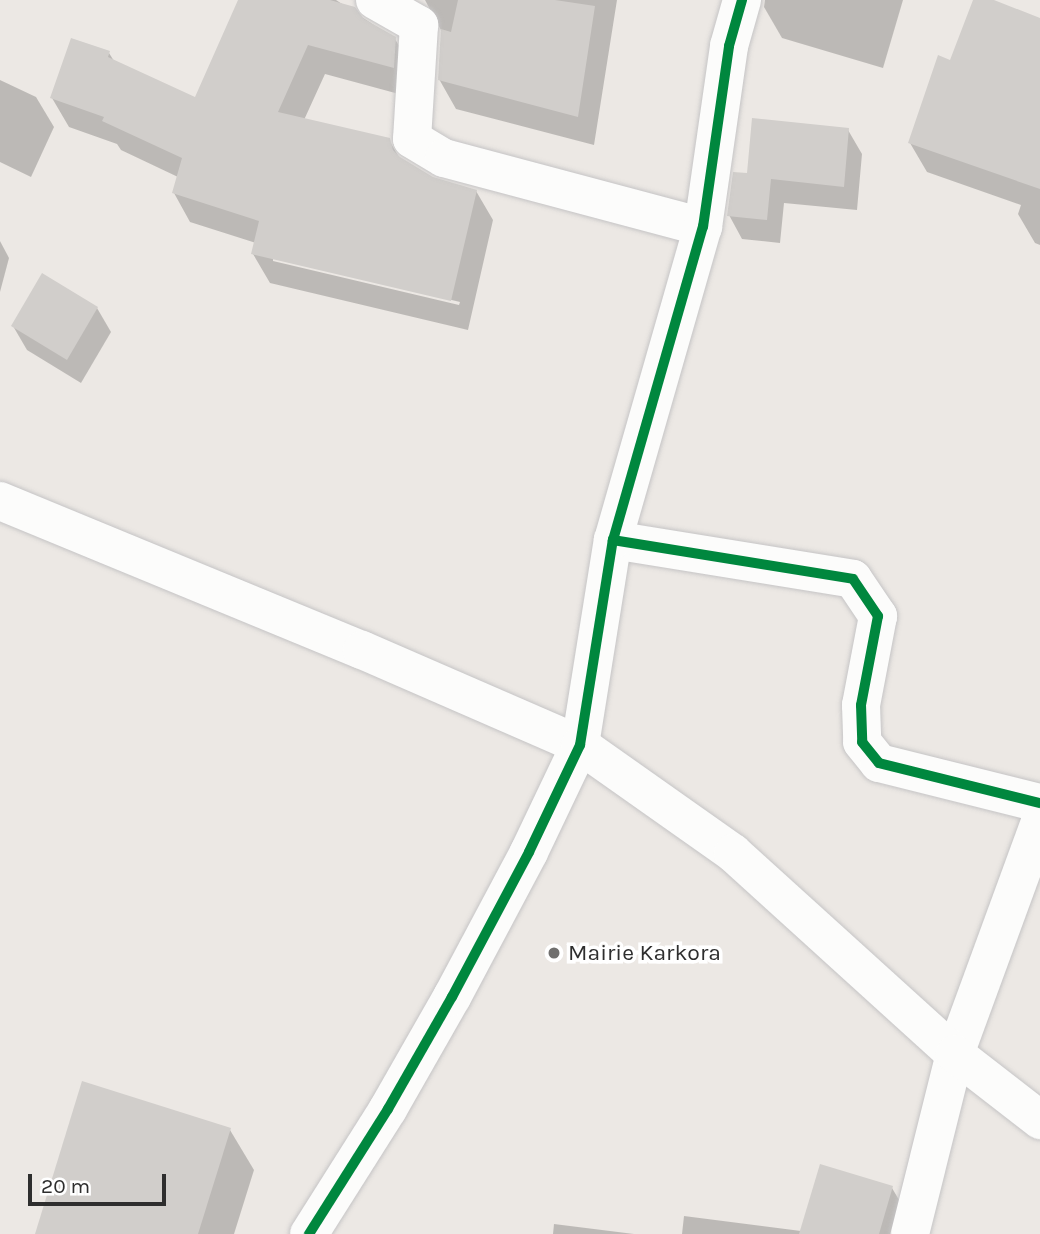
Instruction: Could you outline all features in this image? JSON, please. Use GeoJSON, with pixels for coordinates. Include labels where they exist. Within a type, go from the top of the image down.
{"type":"FeatureCollection","features":[{"type":"Feature","properties":{"kind":"street"},"geometry":{"type":"LineString","coordinates":[[375,0],[419,25],[412,139],[444,158],[703,227]]}},
{"type":"Feature","properties":{"kind":"street"},"geometry":{"type":"LineString","coordinates":[[309,1234],[381,1121],[452,997],[529,852],[580,745],[613,540],[703,227],[729,46],[742,0]]}},
{"type":"Feature","properties":{"kind":"street"},"geometry":{"type":"LineString","coordinates":[[0,501],[362,650],[580,745],[733,853],[956,1054],[1040,1120]]}},
{"type":"Feature","properties":{"kind":"street"},"geometry":{"type":"LineString","coordinates":[[613,540],[853,579],[878,616],[862,705],[862,742],[879,763],[1040,803]]}},
{"type":"Feature","properties":{"kind":"street"},"geometry":{"type":"LineString","coordinates":[[910,1234],[956,1054],[1040,822]]}},
{"type":"Feature","properties":{"kind":"building"},"geometry":{"type":"Polygon","coordinates":[[[238,0],[330,0],[355,7],[364,19],[396,37],[394,68],[308,45],[278,112],[390,138],[393,150],[400,157],[433,177],[477,190],[451,301],[251,254],[259,221],[172,193],[182,158],[102,121],[104,117],[50,98],[71,38],[110,51],[108,57],[195,97],[238,0]]]}},
{"type":"Feature","properties":{"kind":"building"},"geometry":{"type":"Polygon","coordinates":[[[458,0],[555,0],[595,6],[578,117],[438,80],[441,29],[451,32],[458,0]]]}},
{"type":"Feature","properties":{"kind":"building"},"geometry":{"type":"Polygon","coordinates":[[[973,0],[994,0],[1040,18],[1040,189],[908,143],[938,55],[950,60],[973,0]]]}},
{"type":"Feature","properties":{"kind":"building"},"geometry":{"type":"Polygon","coordinates":[[[752,118],[849,128],[844,187],[771,179],[767,220],[727,216],[733,172],[747,173],[752,118]]]}},
{"type":"Feature","properties":{"kind":"building"},"geometry":{"type":"Polygon","coordinates":[[[42,273],[98,307],[67,360],[11,326],[42,273]]]}},
{"type":"Feature","properties":{"kind":"building"},"geometry":{"type":"Polygon","coordinates":[[[82,1081],[231,1128],[198,1234],[35,1234],[82,1081]]]}},
{"type":"Feature","properties":{"kind":"building"},"geometry":{"type":"Polygon","coordinates":[[[820,1164],[893,1186],[879,1234],[799,1234],[820,1164]]]}},
{"type":"Feature","properties":{"kind":"cycle path"},"geometry":{"type":"LineString","coordinates":[[309,1234],[388,1109],[452,997],[529,852],[580,745],[613,540],[703,227],[729,46],[742,0]]}},
{"type":"Feature","properties":{"kind":"cycle path"},"geometry":{"type":"LineString","coordinates":[[613,540],[853,579],[878,616],[861,705],[862,742],[879,763],[1040,803]]}},
{"type":"Feature","properties":{"kind":"place","name":"Mairie Karkora"},"geometry":{"type":"Point","coordinates":[554,953]}}]}
